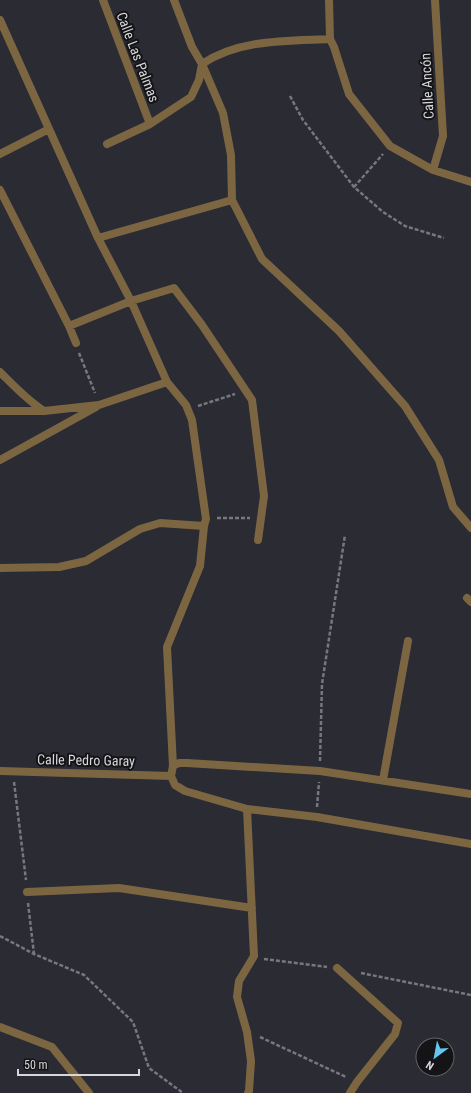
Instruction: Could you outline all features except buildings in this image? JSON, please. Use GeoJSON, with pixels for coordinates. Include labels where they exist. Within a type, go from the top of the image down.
{"type":"FeatureCollection","features":[{"type":"Feature","properties":{"kind":"street","name":"Calle Las Palmas"},"geometry":{"type":"LineString","coordinates":[[103,0],[150,124]]}},
{"type":"Feature","properties":{"kind":"street"},"geometry":{"type":"LineString","coordinates":[[174,0],[192,47],[202,64],[223,113],[231,155],[232,200],[262,259],[339,331],[405,406],[439,460],[453,507],[471,528]]}},
{"type":"Feature","properties":{"kind":"street"},"geometry":{"type":"LineString","coordinates":[[329,0],[330,39],[349,94],[390,146],[433,170],[471,182]]}},
{"type":"Feature","properties":{"kind":"street","name":"Calle Ancón"},"geometry":{"type":"LineString","coordinates":[[433,170],[443,136],[435,0]]}},
{"type":"Feature","properties":{"kind":"street"},"geometry":{"type":"LineString","coordinates":[[0,20],[3,31],[50,129],[98,238],[131,301],[167,382],[186,405],[192,420],[205,522],[200,566],[167,647],[173,766],[171,776],[175,785],[179,789],[247,809],[317,817],[471,844]]}},
{"type":"Feature","properties":{"kind":"street"},"geometry":{"type":"LineString","coordinates":[[107,144],[150,124],[191,96],[199,80],[202,64],[214,56],[260,42],[330,39]]}},
{"type":"Feature","properties":{"kind":"street"},"geometry":{"type":"LineString","coordinates":[[0,154],[50,129]]}},
{"type":"Feature","properties":{"kind":"street"},"geometry":{"type":"LineString","coordinates":[[0,190],[69,326],[76,343]]}},
{"type":"Feature","properties":{"kind":"street"},"geometry":{"type":"LineString","coordinates":[[98,238],[232,200]]}},
{"type":"Feature","properties":{"kind":"street"},"geometry":{"type":"LineString","coordinates":[[69,326],[131,301],[174,288],[202,325],[252,400],[264,496],[258,540]]}},
{"type":"Feature","properties":{"kind":"street"},"geometry":{"type":"LineString","coordinates":[[0,372],[32,404],[44,411]]}},
{"type":"Feature","properties":{"kind":"street"},"geometry":{"type":"LineString","coordinates":[[0,460],[99,406],[167,382]]}},
{"type":"Feature","properties":{"kind":"street"},"geometry":{"type":"LineString","coordinates":[[0,411],[44,411],[99,406]]}},
{"type":"Feature","properties":{"kind":"street"},"geometry":{"type":"LineString","coordinates":[[0,568],[66,566],[86,561],[140,529],[160,524],[205,522]]}},
{"type":"Feature","properties":{"kind":"street"},"geometry":{"type":"LineString","coordinates":[[383,780],[408,641]]}},
{"type":"Feature","properties":{"kind":"street"},"geometry":{"type":"LineString","coordinates":[[173,766],[179,763],[187,763],[320,771],[471,794]]}},
{"type":"Feature","properties":{"kind":"street","name":"Calle Pedro Garay"},"geometry":{"type":"LineString","coordinates":[[0,771],[171,776]]}},
{"type":"Feature","properties":{"kind":"street"},"geometry":{"type":"LineString","coordinates":[[247,809],[254,956],[239,981],[237,997],[247,1032],[251,1061],[248,1093]]}},
{"type":"Feature","properties":{"kind":"street"},"geometry":{"type":"LineString","coordinates":[[27,892],[119,888],[252,908]]}},
{"type":"Feature","properties":{"kind":"street"},"geometry":{"type":"LineString","coordinates":[[337,968],[398,1023],[395,1034],[350,1093]]}},
{"type":"Feature","properties":{"kind":"street"},"geometry":{"type":"LineString","coordinates":[[0,1027],[52,1047],[89,1093]]}},
{"type":"Feature","properties":{"kind":"path"},"geometry":{"type":"LineString","coordinates":[[290,96],[303,120],[354,187],[383,212],[405,226],[444,238]]}},
{"type":"Feature","properties":{"kind":"path"},"geometry":{"type":"LineString","coordinates":[[354,187],[390,146]]}},
{"type":"Feature","properties":{"kind":"path"},"geometry":{"type":"LineString","coordinates":[[76,343],[99,406]]}},
{"type":"Feature","properties":{"kind":"path"},"geometry":{"type":"LineString","coordinates":[[188,410],[245,390]]}},
{"type":"Feature","properties":{"kind":"path"},"geometry":{"type":"LineString","coordinates":[[205,522],[261,518]]}},
{"type":"Feature","properties":{"kind":"path"},"geometry":{"type":"LineString","coordinates":[[317,817],[320,771],[322,684],[345,534]]}},
{"type":"Feature","properties":{"kind":"path"},"geometry":{"type":"LineString","coordinates":[[13,772],[34,954]]}},
{"type":"Feature","properties":{"kind":"path"},"geometry":{"type":"LineString","coordinates":[[0,936],[34,954],[84,975],[133,1022],[149,1068],[183,1093]]}},
{"type":"Feature","properties":{"kind":"path"},"geometry":{"type":"LineString","coordinates":[[247,1032],[357,1082]]}}]}
